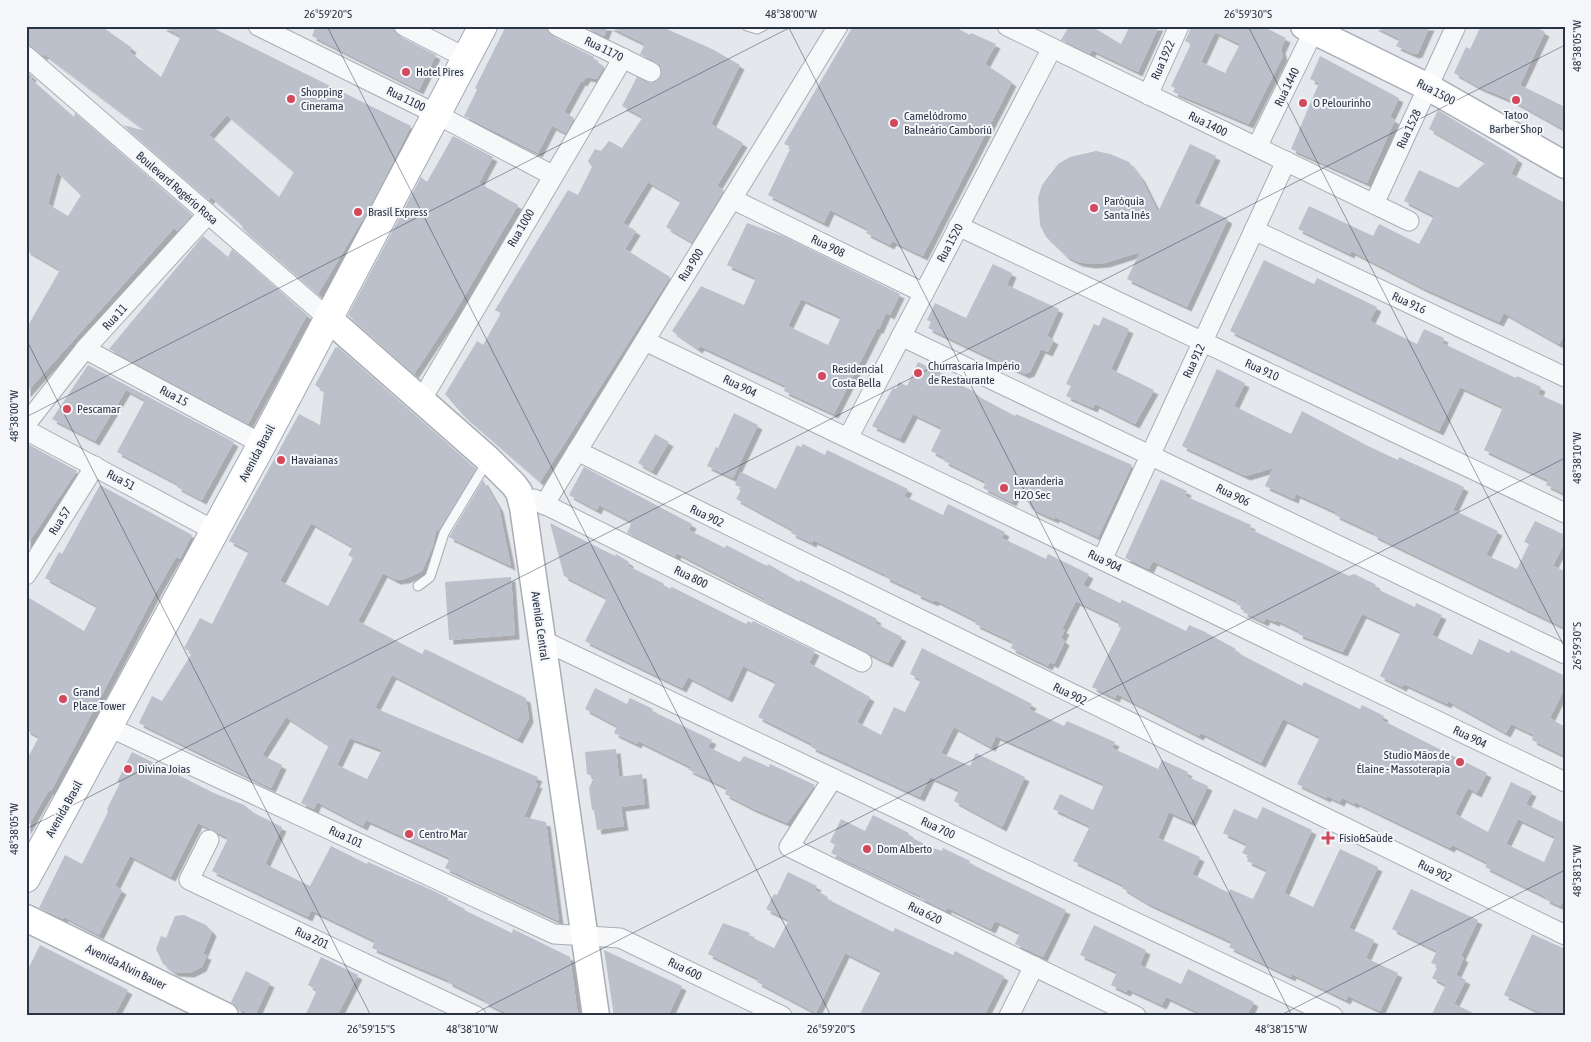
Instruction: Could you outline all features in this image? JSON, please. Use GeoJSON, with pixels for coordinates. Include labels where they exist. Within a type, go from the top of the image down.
{"type":"FeatureCollection","features":[{"type":"Feature","properties":{"kind":"main road","name":"Avenida Brasil"},"geometry":{"type":"LineString","coordinates":[[26,878],[262,444],[483,26]]}},
{"type":"Feature","properties":{"kind":"main road","name":"Rua 1500"},"geometry":{"type":"LineString","coordinates":[[1311,28],[1428,87],[1565,165]]}},
{"type":"Feature","properties":{"kind":"main road"},"geometry":{"type":"LineString","coordinates":[[328,318],[488,459],[519,492]]}},
{"type":"Feature","properties":{"kind":"main road","name":"Avenida Central"},"geometry":{"type":"LineString","coordinates":[[519,492],[523,506],[596,1016]]}},
{"type":"Feature","properties":{"kind":"main road","name":"Avenida Alvin Bauer"},"geometry":{"type":"LineString","coordinates":[[26,918],[225,1016]]}},
{"type":"Feature","properties":{"kind":"street","name":"Rua 1100"},"geometry":{"type":"LineString","coordinates":[[258,26],[436,114],[552,175]]}},
{"type":"Feature","properties":{"kind":"street"},"geometry":{"type":"LineString","coordinates":[[404,26],[466,58]]}},
{"type":"Feature","properties":{"kind":"street","name":"Rua 1170"},"geometry":{"type":"LineString","coordinates":[[557,26],[651,72]]}},
{"type":"Feature","properties":{"kind":"street","name":"Rua 900"},"geometry":{"type":"LineString","coordinates":[[544,504],[838,26]]}},
{"type":"Feature","properties":{"kind":"street","name":"Rua 1400"},"geometry":{"type":"LineString","coordinates":[[1007,26],[1029,31],[1052,48],[1409,221]]}},
{"type":"Feature","properties":{"kind":"street","name":"Rua 1922"},"geometry":{"type":"LineString","coordinates":[[1148,94],[1179,26]]}},
{"type":"Feature","properties":{"kind":"street","name":"Rua 1528"},"geometry":{"type":"LineString","coordinates":[[1374,204],[1456,26]]}},
{"type":"Feature","properties":{"kind":"street","name":"Rua 1440"},"geometry":{"type":"LineString","coordinates":[[1257,147],[1311,28]]}},
{"type":"Feature","properties":{"kind":"street","name":"Rua 1520"},"geometry":{"type":"LineString","coordinates":[[848,438],[1052,48]]}},
{"type":"Feature","properties":{"kind":"street","name":"Boulevard Rogério Rosa"},"geometry":{"type":"LineString","coordinates":[[26,56],[328,318]]}},
{"type":"Feature","properties":{"kind":"street","name":"Rua 1000"},"geometry":{"type":"LineString","coordinates":[[422,399],[552,175],[623,58]]}},
{"type":"Feature","properties":{"kind":"street","name":"Rua 912"},"geometry":{"type":"LineString","coordinates":[[1102,560],[1286,161]]}},
{"type":"Feature","properties":{"kind":"street","name":"Rua 908"},"geometry":{"type":"LineString","coordinates":[[732,199],[924,292]]}},
{"type":"Feature","properties":{"kind":"street","name":"Rua 11"},"geometry":{"type":"LineString","coordinates":[[26,424],[85,349],[208,214]]}},
{"type":"Feature","properties":{"kind":"street","name":"Rua 910"},"geometry":{"type":"LineString","coordinates":[[958,226],[1565,513]]}},
{"type":"Feature","properties":{"kind":"street","name":"Rua 916"},"geometry":{"type":"LineString","coordinates":[[1254,230],[1565,377]]}},
{"type":"Feature","properties":{"kind":"street","name":"Rua 906"},"geometry":{"type":"LineString","coordinates":[[900,336],[1565,654]]}},
{"type":"Feature","properties":{"kind":"street","name":"Rua 904"},"geometry":{"type":"LineString","coordinates":[[645,341],[1565,782]]}},
{"type":"Feature","properties":{"kind":"street","name":"Rua 15"},"geometry":{"type":"LineString","coordinates":[[85,349],[262,444]]}},
{"type":"Feature","properties":{"kind":"street","name":"Rua 51"},"geometry":{"type":"LineString","coordinates":[[26,430],[215,531]]}},
{"type":"Feature","properties":{"kind":"street","name":"Rua 902"},"geometry":{"type":"LineString","coordinates":[[577,451],[1565,935]]}},
{"type":"Feature","properties":{"kind":"street","name":"Rua 57"},"geometry":{"type":"LineString","coordinates":[[26,575],[95,466]]}},
{"type":"Feature","properties":{"kind":"street","name":"Rua 800"},"geometry":{"type":"LineString","coordinates":[[519,492],[862,662]]}},
{"type":"Feature","properties":{"kind":"street","name":"Rua 700"},"geometry":{"type":"LineString","coordinates":[[542,640],[1333,1016]]}},
{"type":"Feature","properties":{"kind":"street","name":"Rua 101"},"geometry":{"type":"LineString","coordinates":[[109,727],[554,934],[585,936]]}},
{"type":"Feature","properties":{"kind":"street","name":"Rua 620"},"geometry":{"type":"LineString","coordinates":[[833,778],[789,847],[1136,1016]]}},
{"type":"Feature","properties":{"kind":"street","name":"Rua 201"},"geometry":{"type":"LineString","coordinates":[[209,840],[189,880],[476,1016]]}},
{"type":"Feature","properties":{"kind":"street","name":"Rua 600"},"geometry":{"type":"LineString","coordinates":[[585,936],[620,938],[782,1016]]}},
{"type":"Feature","properties":{"kind":"street"},"geometry":{"type":"LineString","coordinates":[[1009,1016],[1034,966]]}},
{"type":"Feature","properties":{"kind":"lane"},"geometry":{"type":"LineString","coordinates":[[747,26],[757,29],[763,26]]}},
{"type":"Feature","properties":{"kind":"lane"},"geometry":{"type":"LineString","coordinates":[[418,586],[430,578],[444,533],[488,459]]}},
{"type":"Feature","properties":{"kind":"building"},"geometry":{"type":"Polygon","coordinates":[[[26,26],[101,26],[132,48],[130,52],[161,77],[181,36],[161,26],[209,26],[411,126],[370,207],[318,294],[242,228],[243,226],[211,197],[209,200],[123,125],[146,131],[44,54],[43,56],[26,45],[26,26]],[[227,115],[209,135],[279,197],[294,172],[227,115]]]}},
{"type":"Feature","properties":{"kind":"building","name":"Hotel Pires"},"geometry":{"type":"Polygon","coordinates":[[[316,26],[393,26],[399,36],[436,55],[419,90],[312,36],[316,26]]]}},
{"type":"Feature","properties":{"kind":"building"},"geometry":{"type":"Polygon","coordinates":[[[506,26],[546,26],[552,36],[594,57],[593,60],[604,66],[597,79],[586,77],[583,82],[581,81],[564,112],[574,118],[566,133],[552,126],[538,153],[464,116],[477,90],[475,88],[506,26]]]}},
{"type":"Feature","properties":{"kind":"building"},"geometry":{"type":"Polygon","coordinates":[[[583,26],[608,26],[604,36],[583,26]]]}},
{"type":"Feature","properties":{"kind":"building"},"geometry":{"type":"Polygon","coordinates":[[[608,26],[660,26],[712,49],[740,65],[711,124],[743,143],[717,186],[724,190],[692,242],[666,227],[681,201],[648,182],[623,223],[636,231],[625,249],[670,277],[540,482],[463,415],[445,394],[477,341],[483,345],[501,313],[495,310],[568,190],[578,195],[592,167],[588,161],[595,149],[601,151],[609,141],[622,148],[643,117],[622,106],[637,77],[651,83],[661,76],[660,65],[640,54],[645,44],[608,26]]]}},
{"type":"Feature","properties":{"kind":"building","name":"Camelódromo Balneário Camboriú"},"geometry":{"type":"Polygon","coordinates":[[[853,26],[953,26],[970,35],[971,33],[996,44],[985,64],[1012,82],[923,256],[892,241],[890,245],[866,233],[868,229],[830,210],[824,223],[768,195],[791,147],[784,144],[853,26]]]}},
{"type":"Feature","properties":{"kind":"building"},"geometry":{"type":"Polygon","coordinates":[[[1069,26],[1091,26],[1121,44],[1130,26],[1159,26],[1138,72],[1092,50],[1090,54],[1061,40],[1069,26]]]}},
{"type":"Feature","properties":{"kind":"building"},"geometry":{"type":"Polygon","coordinates":[[[1192,26],[1262,26],[1286,38],[1281,49],[1283,56],[1249,124],[1173,92],[1175,88],[1171,86],[1191,44],[1185,41],[1192,26]],[[1215,32],[1201,62],[1225,73],[1240,44],[1215,32]]]}},
{"type":"Feature","properties":{"kind":"building"},"geometry":{"type":"Polygon","coordinates":[[[1373,26],[1430,26],[1418,53],[1414,54],[1396,46],[1400,39],[1373,26]]]}},
{"type":"Feature","properties":{"kind":"building"},"geometry":{"type":"Polygon","coordinates":[[[1481,26],[1534,26],[1545,32],[1520,85],[1565,107],[1565,130],[1513,101],[1479,87],[1454,73],[1466,47],[1470,49],[1481,26]]]}},
{"type":"Feature","properties":{"kind":"building"},"geometry":{"type":"Polygon","coordinates":[[[1320,56],[1399,98],[1390,117],[1395,120],[1367,183],[1291,149],[1319,83],[1310,79],[1320,56]]]}},
{"type":"Feature","properties":{"kind":"building"},"geometry":{"type":"Polygon","coordinates":[[[26,71],[32,76],[31,79],[74,117],[75,113],[192,215],[177,231],[174,228],[26,393],[26,329],[60,270],[26,250],[26,71]],[[57,172],[48,204],[68,216],[81,195],[57,172]]]}},
{"type":"Feature","properties":{"kind":"building"},"geometry":{"type":"Polygon","coordinates":[[[1438,110],[1518,159],[1511,174],[1565,203],[1565,334],[1559,344],[1504,313],[1499,322],[1423,288],[1351,251],[1350,254],[1298,229],[1309,206],[1373,236],[1379,224],[1419,244],[1434,216],[1404,201],[1419,170],[1458,188],[1486,162],[1429,129],[1438,110]]]}},
{"type":"Feature","properties":{"kind":"building"},"geometry":{"type":"Polygon","coordinates":[[[453,136],[493,157],[479,183],[518,205],[455,312],[414,374],[348,315],[421,177],[427,182],[453,136]]]}},
{"type":"Feature","properties":{"kind":"building"},"geometry":{"type":"Polygon","coordinates":[[[1190,144],[1216,156],[1194,203],[1228,219],[1187,307],[1127,279],[1140,252],[1105,263],[1091,264],[1078,262],[1066,256],[1046,237],[1040,225],[1038,198],[1042,185],[1058,164],[1070,157],[1096,151],[1110,154],[1129,162],[1141,178],[1158,212],[1190,144]]]}},
{"type":"Feature","properties":{"kind":"building"},"geometry":{"type":"Polygon","coordinates":[[[747,223],[785,237],[900,294],[890,315],[886,313],[879,329],[877,329],[834,414],[784,391],[786,386],[700,346],[698,349],[672,331],[701,286],[744,305],[756,278],[727,265],[747,223]],[[801,299],[788,326],[828,345],[841,317],[801,299]]]}},
{"type":"Feature","properties":{"kind":"building"},"geometry":{"type":"Polygon","coordinates":[[[203,236],[228,257],[232,249],[307,315],[248,424],[109,349],[203,236]]]}},
{"type":"Feature","properties":{"kind":"building"},"geometry":{"type":"Polygon","coordinates":[[[1264,260],[1314,284],[1317,278],[1377,307],[1370,321],[1417,344],[1424,329],[1444,338],[1442,343],[1516,378],[1517,376],[1541,387],[1538,394],[1565,406],[1565,494],[1546,485],[1548,480],[1484,450],[1503,407],[1460,387],[1439,431],[1230,331],[1264,260]]]}},
{"type":"Feature","properties":{"kind":"building"},"geometry":{"type":"Polygon","coordinates":[[[993,264],[1012,273],[1007,285],[1059,309],[1047,336],[1054,340],[1048,352],[1041,349],[1030,372],[1025,374],[928,328],[931,322],[927,320],[935,303],[966,318],[993,264]]]}},
{"type":"Feature","properties":{"kind":"building"},"geometry":{"type":"Polygon","coordinates":[[[1103,317],[1129,329],[1111,369],[1154,390],[1135,424],[1095,404],[1093,408],[1066,396],[1071,386],[1066,384],[1094,324],[1099,326],[1103,317]]]}},
{"type":"Feature","properties":{"kind":"building"},"geometry":{"type":"Polygon","coordinates":[[[338,347],[476,469],[438,531],[436,530],[433,546],[422,571],[405,579],[396,580],[383,573],[358,621],[422,654],[425,649],[526,698],[529,718],[518,739],[392,675],[375,708],[538,777],[535,783],[538,784],[524,817],[546,822],[559,921],[445,868],[450,858],[366,820],[363,826],[317,802],[314,809],[301,803],[329,745],[286,717],[262,755],[282,765],[271,788],[139,723],[152,696],[162,701],[192,653],[184,648],[200,618],[212,624],[249,551],[229,541],[299,414],[320,425],[324,391],[315,385],[335,348],[338,347]],[[311,523],[280,581],[328,606],[353,558],[348,555],[353,547],[311,523]],[[350,738],[337,765],[367,779],[382,750],[350,738]]]}},
{"type":"Feature","properties":{"kind":"building"},"geometry":{"type":"Polygon","coordinates":[[[918,362],[954,379],[953,381],[975,392],[974,394],[1015,416],[1016,414],[1132,465],[1098,537],[1055,517],[1054,519],[1032,509],[1019,487],[1012,502],[983,488],[986,482],[944,461],[945,458],[931,451],[942,428],[913,414],[900,439],[872,426],[893,388],[896,389],[899,382],[907,386],[918,362]]]}},
{"type":"Feature","properties":{"kind":"building"},"geometry":{"type":"Polygon","coordinates":[[[88,365],[234,442],[202,500],[177,487],[178,484],[117,452],[145,400],[126,390],[95,441],[52,419],[88,365]]]}},
{"type":"Feature","properties":{"kind":"building"},"geometry":{"type":"Polygon","coordinates":[[[1217,369],[1245,383],[1234,406],[1291,434],[1302,411],[1368,446],[1398,460],[1399,457],[1464,487],[1453,510],[1498,531],[1486,555],[1517,569],[1529,544],[1524,542],[1535,521],[1565,535],[1565,542],[1553,566],[1565,571],[1565,628],[1373,535],[1374,533],[1335,515],[1336,512],[1296,494],[1294,499],[1265,486],[1273,468],[1246,476],[1182,446],[1217,369]]]}},
{"type":"Feature","properties":{"kind":"building"},"geometry":{"type":"Polygon","coordinates":[[[734,413],[758,425],[733,478],[707,466],[716,447],[718,448],[734,413]]]}},
{"type":"Feature","properties":{"kind":"building"},"geometry":{"type":"Polygon","coordinates":[[[655,434],[669,442],[652,471],[638,463],[655,434]]]}},
{"type":"Feature","properties":{"kind":"building"},"geometry":{"type":"Polygon","coordinates":[[[26,443],[77,471],[26,546],[26,443]]]}},
{"type":"Feature","properties":{"kind":"building"},"geometry":{"type":"Polygon","coordinates":[[[803,444],[825,455],[827,450],[908,489],[904,496],[943,515],[948,504],[1005,532],[1002,538],[1046,559],[1048,554],[1089,574],[1083,585],[1120,603],[1122,600],[1186,631],[1189,625],[1205,632],[1236,649],[1234,651],[1302,686],[1304,682],[1360,709],[1362,705],[1384,716],[1382,720],[1487,773],[1477,793],[1468,788],[1455,814],[1488,832],[1511,782],[1532,792],[1526,804],[1562,822],[1565,817],[1565,897],[1560,906],[1545,899],[1546,897],[1485,867],[1488,863],[1452,845],[1450,848],[1355,802],[1354,804],[1342,798],[1340,802],[1327,796],[1326,798],[1297,784],[1320,737],[1283,719],[1261,763],[1201,733],[1199,736],[1117,694],[1115,698],[1092,687],[1121,628],[1118,626],[1120,622],[1076,601],[1062,629],[1065,630],[1061,638],[1065,641],[1054,664],[1050,662],[1048,666],[1011,648],[1013,644],[1009,640],[975,624],[977,621],[935,600],[934,602],[916,594],[917,592],[885,577],[886,575],[813,540],[812,543],[791,533],[793,530],[736,499],[742,488],[735,485],[741,472],[776,489],[797,445],[801,447],[803,444]],[[1518,819],[1506,844],[1544,862],[1555,837],[1518,819]]]}},
{"type":"Feature","properties":{"kind":"building"},"geometry":{"type":"Polygon","coordinates":[[[584,467],[692,524],[689,530],[725,548],[726,545],[767,566],[768,564],[799,582],[800,580],[877,619],[875,623],[902,637],[888,663],[764,601],[765,599],[677,553],[675,557],[627,533],[632,522],[599,505],[597,510],[569,495],[584,467]]]}},
{"type":"Feature","properties":{"kind":"building"},"geometry":{"type":"Polygon","coordinates":[[[1161,479],[1187,491],[1185,496],[1251,525],[1250,529],[1349,576],[1354,574],[1375,584],[1377,589],[1415,607],[1416,603],[1442,615],[1432,635],[1472,655],[1479,639],[1509,653],[1511,650],[1565,676],[1565,687],[1550,718],[1565,727],[1565,756],[1532,740],[1534,735],[1511,724],[1506,733],[1448,701],[1447,704],[1404,684],[1402,687],[1380,676],[1401,632],[1362,614],[1343,652],[1298,634],[1299,631],[1276,620],[1275,622],[1266,618],[1264,622],[1243,612],[1244,608],[1236,604],[1237,601],[1153,561],[1149,569],[1125,558],[1161,479]]]}},
{"type":"Feature","properties":{"kind":"building"},"geometry":{"type":"Polygon","coordinates":[[[483,480],[499,508],[511,566],[449,537],[483,480]]]}},
{"type":"Feature","properties":{"kind":"building"},"geometry":{"type":"Polygon","coordinates":[[[100,485],[192,535],[180,559],[176,557],[156,592],[51,791],[49,790],[26,830],[26,761],[39,737],[26,730],[26,596],[84,631],[97,606],[45,578],[59,552],[62,554],[100,485]]]}},
{"type":"Feature","properties":{"kind":"building"},"geometry":{"type":"Polygon","coordinates":[[[550,523],[615,556],[616,554],[629,562],[628,566],[663,583],[666,590],[672,587],[746,624],[748,621],[752,623],[753,621],[815,651],[809,663],[870,697],[857,722],[881,735],[894,707],[905,712],[921,680],[910,674],[922,648],[1032,704],[1029,709],[1064,726],[1067,721],[1115,742],[1112,748],[1158,769],[1162,760],[1188,772],[1186,776],[1208,786],[1191,822],[1169,812],[1158,838],[1200,857],[1192,874],[1229,893],[1230,889],[1253,899],[1267,870],[1247,861],[1249,856],[1242,853],[1247,844],[1223,833],[1234,809],[1257,819],[1263,807],[1312,830],[1284,893],[1313,907],[1340,849],[1378,867],[1349,928],[1374,940],[1366,958],[1398,973],[1380,1011],[1348,996],[1346,1000],[1292,974],[1291,977],[1229,947],[1232,942],[1147,903],[1122,888],[1123,885],[1073,861],[1090,826],[1053,809],[1060,794],[1093,810],[1104,784],[996,736],[991,747],[954,727],[941,753],[970,766],[976,753],[1025,777],[1002,827],[954,801],[959,790],[930,777],[920,797],[811,747],[812,744],[758,717],[776,682],[743,666],[728,698],[688,677],[682,688],[585,641],[607,598],[564,576],[550,523]]]}},
{"type":"Feature","properties":{"kind":"building"},"geometry":{"type":"Polygon","coordinates":[[[511,577],[515,635],[449,640],[445,582],[511,577]]]}},
{"type":"Feature","properties":{"kind":"building"},"geometry":{"type":"Polygon","coordinates":[[[595,688],[627,704],[630,698],[653,709],[652,711],[712,740],[708,747],[740,762],[744,756],[769,767],[770,764],[815,785],[787,823],[752,808],[725,794],[727,788],[687,769],[693,768],[638,741],[637,744],[614,733],[617,726],[585,709],[595,688]]]}},
{"type":"Feature","properties":{"kind":"building"},"geometry":{"type":"Polygon","coordinates":[[[616,749],[619,777],[642,774],[645,804],[621,807],[624,826],[597,830],[589,788],[594,777],[587,774],[585,752],[616,749]]]}},
{"type":"Feature","properties":{"kind":"building"},"geometry":{"type":"Polygon","coordinates":[[[132,752],[216,794],[244,805],[254,813],[282,827],[265,864],[310,886],[331,846],[367,864],[368,862],[434,891],[448,898],[447,900],[464,910],[512,933],[513,929],[570,957],[578,1016],[512,1016],[448,982],[448,980],[372,948],[375,941],[311,910],[308,917],[212,871],[228,838],[198,823],[171,877],[130,856],[115,886],[122,890],[99,935],[64,917],[63,919],[39,908],[65,855],[82,864],[108,812],[107,809],[120,783],[117,782],[132,752]]]}},
{"type":"Feature","properties":{"kind":"building"},"geometry":{"type":"Polygon","coordinates":[[[873,815],[909,833],[908,836],[933,848],[942,851],[943,848],[970,861],[969,863],[1066,910],[1043,957],[1015,944],[1020,933],[995,921],[991,929],[947,908],[946,911],[920,898],[921,896],[831,853],[835,845],[830,842],[841,819],[865,831],[873,815]]]}},
{"type":"Feature","properties":{"kind":"building"},"geometry":{"type":"Polygon","coordinates":[[[788,872],[817,886],[815,890],[828,897],[827,899],[893,932],[895,928],[953,955],[955,951],[1004,976],[984,1016],[859,1016],[881,971],[845,953],[816,1013],[757,982],[759,979],[708,954],[723,923],[750,933],[749,936],[774,948],[789,920],[766,909],[774,894],[777,895],[788,872]]]}},
{"type":"Feature","properties":{"kind":"building"},"geometry":{"type":"Polygon","coordinates":[[[1411,889],[1478,920],[1461,956],[1464,958],[1456,975],[1466,980],[1454,1004],[1480,1016],[1431,1016],[1446,985],[1432,978],[1438,966],[1431,963],[1437,951],[1392,929],[1411,889]]]}},
{"type":"Feature","properties":{"kind":"building"},"geometry":{"type":"Polygon","coordinates":[[[184,915],[206,925],[212,932],[203,954],[207,955],[202,967],[190,973],[174,972],[163,964],[156,949],[161,936],[166,938],[175,916],[184,915]]]}},
{"type":"Feature","properties":{"kind":"building"},"geometry":{"type":"Polygon","coordinates":[[[1094,925],[1146,950],[1140,965],[1181,984],[1188,969],[1254,1002],[1247,1016],[1206,1016],[1166,997],[1162,1005],[1128,989],[1126,992],[1111,985],[1117,972],[1080,955],[1094,925]]]}},
{"type":"Feature","properties":{"kind":"building"},"geometry":{"type":"Polygon","coordinates":[[[1532,934],[1565,949],[1565,1016],[1547,1016],[1504,995],[1532,934]]]}},
{"type":"Feature","properties":{"kind":"building"},"geometry":{"type":"Polygon","coordinates":[[[40,945],[128,990],[114,1016],[26,1016],[26,973],[40,945]]]}},
{"type":"Feature","properties":{"kind":"building"},"geometry":{"type":"Polygon","coordinates":[[[604,950],[682,986],[668,1016],[614,1016],[604,950]]]}},
{"type":"Feature","properties":{"kind":"building"},"geometry":{"type":"Polygon","coordinates":[[[321,957],[358,975],[337,1016],[305,1016],[317,990],[308,985],[321,957]]]}},
{"type":"Feature","properties":{"kind":"building"},"geometry":{"type":"Polygon","coordinates":[[[246,971],[270,983],[255,1016],[238,1009],[231,1002],[246,971]]]}},
{"type":"Feature","properties":{"kind":"place","name":"Hotel Pires"},"geometry":{"type":"Point","coordinates":[406,72]}},
{"type":"Feature","properties":{"kind":"place","name":"Shopping Cinerama"},"geometry":{"type":"Point","coordinates":[291,99]}},
{"type":"Feature","properties":{"kind":"place","name":"Tatoo Barber Shop"},"geometry":{"type":"Point","coordinates":[1516,100]}},
{"type":"Feature","properties":{"kind":"place","name":"O Pelourinho"},"geometry":{"type":"Point","coordinates":[1303,103]}},
{"type":"Feature","properties":{"kind":"place","name":"Camelódromo Balneário Camboriú"},"geometry":{"type":"Point","coordinates":[894,123]}},
{"type":"Feature","properties":{"kind":"place","name":"Paróquia Santa Inês"},"geometry":{"type":"Point","coordinates":[1094,208]}},
{"type":"Feature","properties":{"kind":"place","name":"Brasil Express"},"geometry":{"type":"Point","coordinates":[358,212]}},
{"type":"Feature","properties":{"kind":"place","name":"Churrascaria Império de Restaurante"},"geometry":{"type":"Point","coordinates":[918,373]}},
{"type":"Feature","properties":{"kind":"place","name":"Residencial Costa Bella"},"geometry":{"type":"Point","coordinates":[822,376]}},
{"type":"Feature","properties":{"kind":"place","name":"Pescamar"},"geometry":{"type":"Point","coordinates":[67,409]}},
{"type":"Feature","properties":{"kind":"place","name":"Havaianas"},"geometry":{"type":"Point","coordinates":[281,460]}},
{"type":"Feature","properties":{"kind":"place","name":"Lavanderia H2O Sec"},"geometry":{"type":"Point","coordinates":[1004,488]}},
{"type":"Feature","properties":{"kind":"place","name":"Grand Place Tower"},"geometry":{"type":"Point","coordinates":[63,699]}},
{"type":"Feature","properties":{"kind":"place","name":"Studio Mãos de Élaine - Massoterapia"},"geometry":{"type":"Point","coordinates":[1460,762]}},
{"type":"Feature","properties":{"kind":"place","name":"Divina Joias"},"geometry":{"type":"Point","coordinates":[128,769]}},
{"type":"Feature","properties":{"kind":"place","name":"Centro Mar"},"geometry":{"type":"Point","coordinates":[409,834]}},
{"type":"Feature","properties":{"kind":"place","name":"Físio&Saúde"},"geometry":{"type":"Point","coordinates":[1328,838]}},
{"type":"Feature","properties":{"kind":"place","name":"Dom Alberto"},"geometry":{"type":"Point","coordinates":[867,849]}}]}
